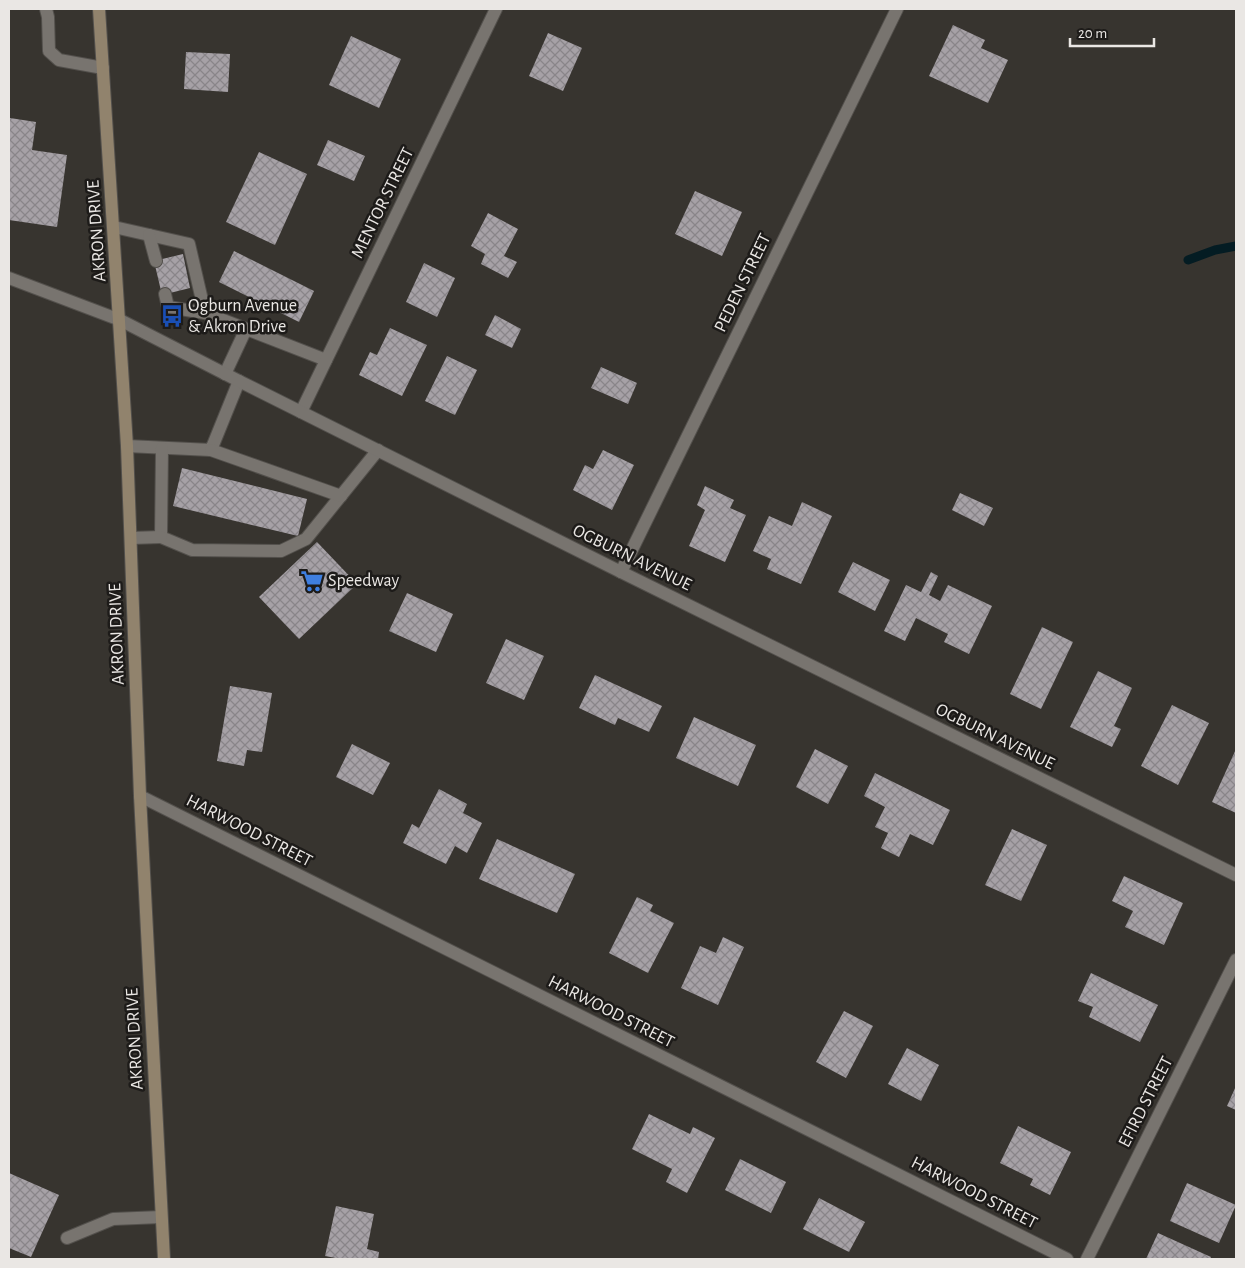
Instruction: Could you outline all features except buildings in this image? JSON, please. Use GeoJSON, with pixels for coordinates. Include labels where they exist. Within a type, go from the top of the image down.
{"type":"FeatureCollection","features":[{"type":"Feature","properties":{"kind":"main road","name":"AKRON DRIVE"},"geometry":{"type":"LineString","coordinates":[[99,9],[127,446],[140,796],[164,1259]]}},
{"type":"Feature","properties":{"kind":"street"},"geometry":{"type":"LineString","coordinates":[[46,9],[49,51],[59,60],[103,68]]}},
{"type":"Feature","properties":{"kind":"street","name":"MENTOR STREET"},"geometry":{"type":"LineString","coordinates":[[301,412],[496,9]]}},
{"type":"Feature","properties":{"kind":"street","name":"PEDEN STREET"},"geometry":{"type":"LineString","coordinates":[[621,572],[897,9]]}},
{"type":"Feature","properties":{"kind":"street"},"geometry":{"type":"LineString","coordinates":[[114,227],[189,244],[205,313]]}},
{"type":"Feature","properties":{"kind":"street"},"geometry":{"type":"LineString","coordinates":[[149,235],[156,261]]}},
{"type":"Feature","properties":{"kind":"street","name":"OGBURN AVENUE"},"geometry":{"type":"LineString","coordinates":[[9,278],[120,320],[621,572],[1236,875]]}},
{"type":"Feature","properties":{"kind":"street"},"geometry":{"type":"LineString","coordinates":[[165,294],[168,307],[205,313],[326,360]]}},
{"type":"Feature","properties":{"kind":"street"},"geometry":{"type":"LineString","coordinates":[[225,374],[246,329]]}},
{"type":"Feature","properties":{"kind":"street"},"geometry":{"type":"LineString","coordinates":[[211,450],[239,381]]}},
{"type":"Feature","properties":{"kind":"street"},"geometry":{"type":"LineString","coordinates":[[127,446],[211,450],[341,496]]}},
{"type":"Feature","properties":{"kind":"street"},"geometry":{"type":"LineString","coordinates":[[161,537],[162,448]]}},
{"type":"Feature","properties":{"kind":"street"},"geometry":{"type":"LineString","coordinates":[[131,538],[161,537],[192,550],[281,551],[306,539],[378,450]]}},
{"type":"Feature","properties":{"kind":"street","name":"HARWOOD STREET"},"geometry":{"type":"LineString","coordinates":[[140,796],[1067,1259]]}},
{"type":"Feature","properties":{"kind":"street","name":"EFIRD STREET"},"geometry":{"type":"LineString","coordinates":[[1087,1259],[1236,960]]}},
{"type":"Feature","properties":{"kind":"street"},"geometry":{"type":"LineString","coordinates":[[68,1238],[113,1219],[161,1217]]}},
{"type":"Feature","properties":{"kind":"waterway"},"geometry":{"type":"LineString","coordinates":[[1188,260],[1215,250],[1236,246]]}},
{"type":"Feature","properties":{"kind":"place","name":"Ogburn Avenue & Akron Drive"},"geometry":{"type":"Point","coordinates":[172,316]}},
{"type":"Feature","properties":{"kind":"place","name":"Speedway"},"geometry":{"type":"Point","coordinates":[312,581]}}]}
